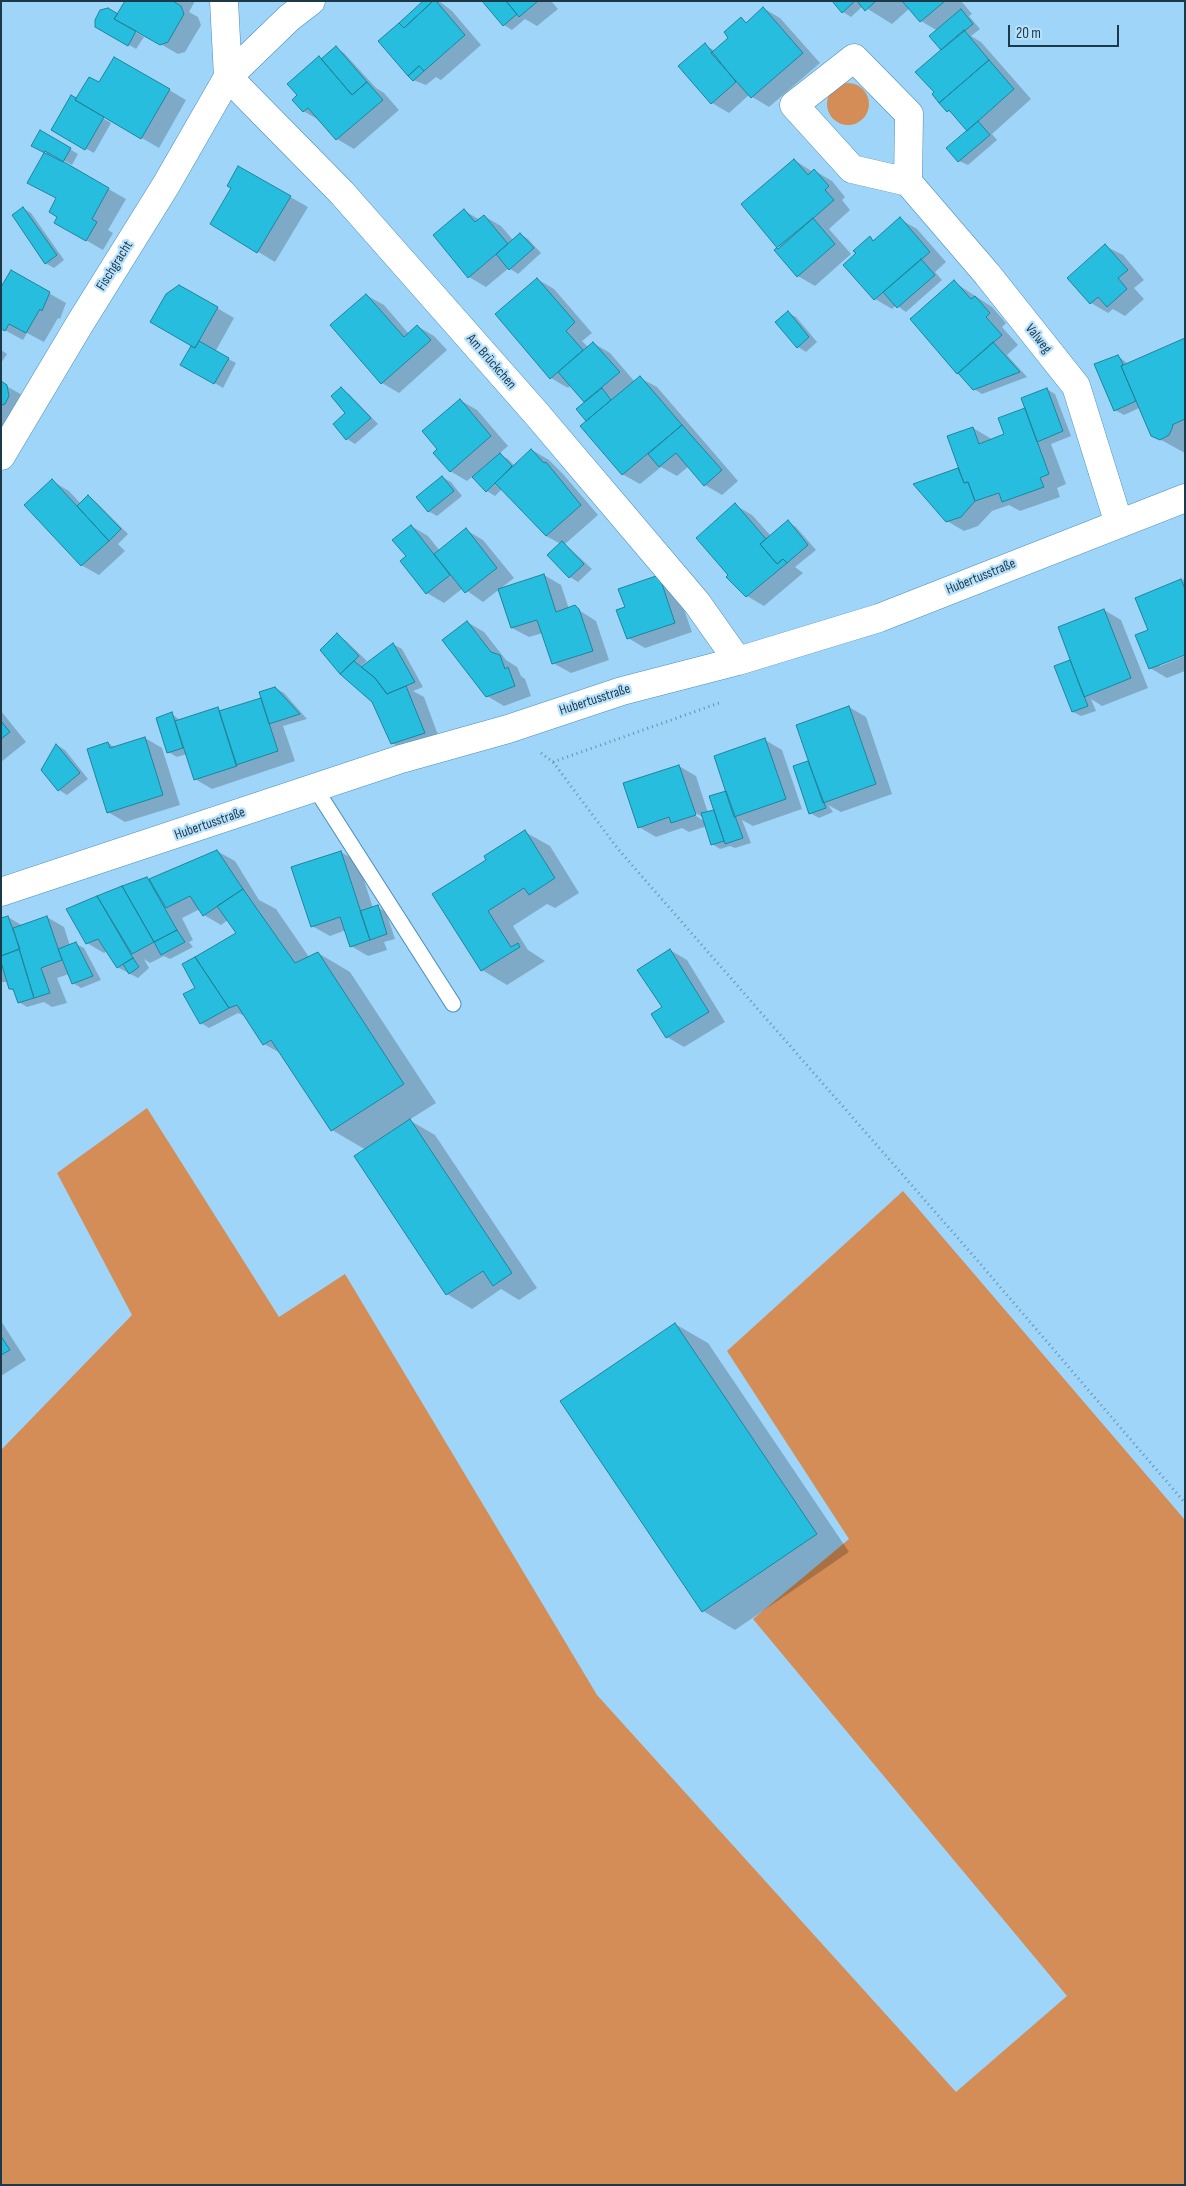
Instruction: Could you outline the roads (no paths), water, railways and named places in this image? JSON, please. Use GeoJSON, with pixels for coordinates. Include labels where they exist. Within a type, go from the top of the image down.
{"type":"FeatureCollection","features":[{"type":"Feature","properties":{"kind":"street"},"geometry":{"type":"LineString","coordinates":[[224,1],[228,77]]}},
{"type":"Feature","properties":{"kind":"street","name":"Fischgracht"},"geometry":{"type":"LineString","coordinates":[[1,456],[79,325],[166,185],[228,77],[289,18],[311,1]]}},
{"type":"Feature","properties":{"kind":"street"},"geometry":{"type":"LineString","coordinates":[[854,58],[910,114],[908,182],[852,170],[794,105],[854,58]]}},
{"type":"Feature","properties":{"kind":"street","name":"Am Brückchen"},"geometry":{"type":"LineString","coordinates":[[228,77],[342,193],[535,412],[697,603],[738,661]]}},
{"type":"Feature","properties":{"kind":"street","name":"Valweg"},"geometry":{"type":"LineString","coordinates":[[908,182],[987,274],[1076,386],[1119,524]]}},
{"type":"Feature","properties":{"kind":"street","name":"Hubertusstraße"},"geometry":{"type":"LineString","coordinates":[[1,892],[401,759],[508,729],[622,691],[738,661],[878,618],[1185,498]]}},
{"type":"Feature","properties":{"kind":"lane"},"geometry":{"type":"LineString","coordinates":[[316,788],[453,1004]]}}]}
